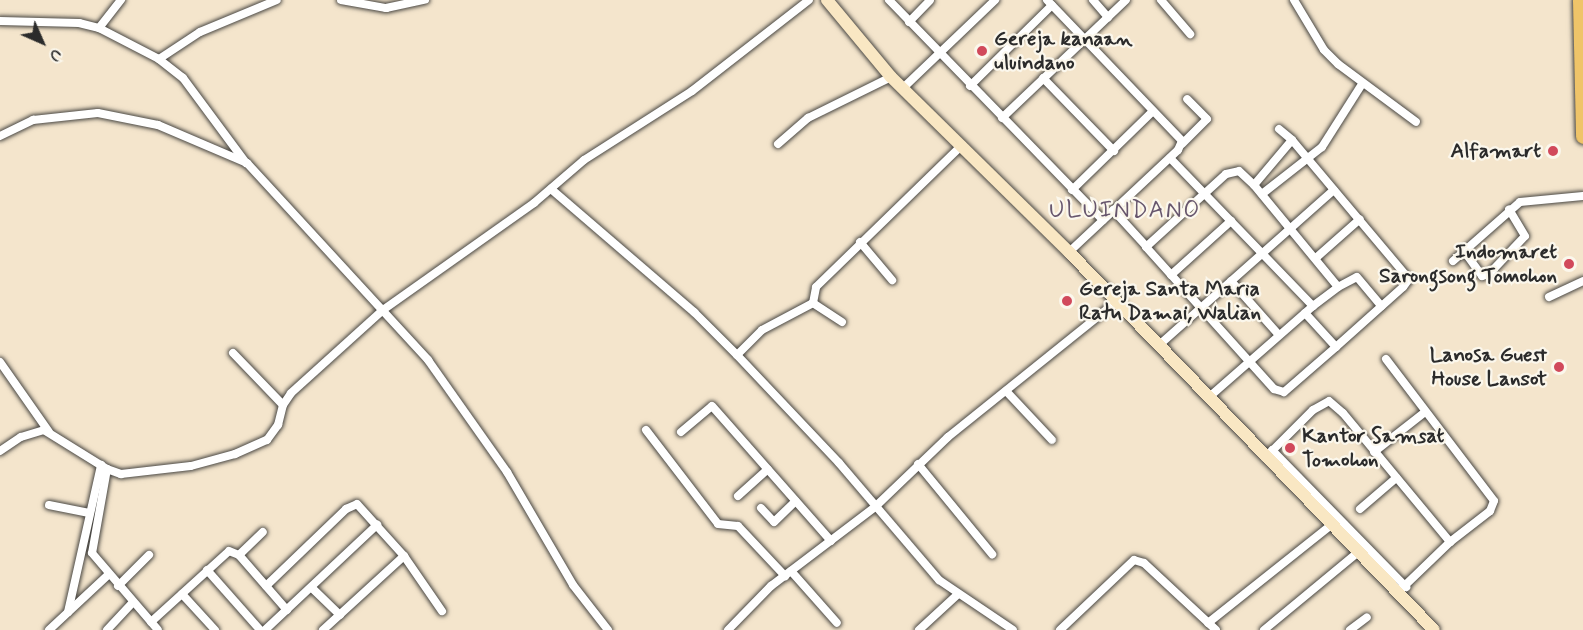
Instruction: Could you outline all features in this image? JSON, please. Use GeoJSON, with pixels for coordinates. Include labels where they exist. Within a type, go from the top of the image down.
{"type":"FeatureCollection","features":[{"type":"Feature","properties":{"kind":"highway"},"geometry":{"type":"LineString","coordinates":[[1580,0],[1583,136]]}},
{"type":"Feature","properties":{"kind":"street"},"geometry":{"type":"LineString","coordinates":[[99,28],[122,0]]}},
{"type":"Feature","properties":{"kind":"street"},"geometry":{"type":"LineString","coordinates":[[159,59],[200,32],[277,0]]}},
{"type":"Feature","properties":{"kind":"street"},"geometry":{"type":"LineString","coordinates":[[341,0],[386,8],[425,0]]}},
{"type":"Feature","properties":{"kind":"street"},"geometry":{"type":"LineString","coordinates":[[0,362],[50,432],[104,467],[121,474],[190,466],[235,454],[267,440],[278,425],[283,405],[323,360],[383,310],[551,189],[584,160],[692,91],[809,0]]}},
{"type":"Feature","properties":{"kind":"street"},"geometry":{"type":"LineString","coordinates":[[827,0],[891,78],[962,145],[1117,301],[1158,346],[1269,454],[1402,590],[1434,630]]}},
{"type":"Feature","properties":{"kind":"street"},"geometry":{"type":"LineString","coordinates":[[889,0],[1102,220]]}},
{"type":"Feature","properties":{"kind":"street"},"geometry":{"type":"LineString","coordinates":[[909,22],[930,0]]}},
{"type":"Feature","properties":{"kind":"street"},"geometry":{"type":"LineString","coordinates":[[902,89],[995,0]]}},
{"type":"Feature","properties":{"kind":"street"},"geometry":{"type":"LineString","coordinates":[[1093,0],[1108,17]]}},
{"type":"Feature","properties":{"kind":"street"},"geometry":{"type":"LineString","coordinates":[[1002,118],[1126,0]]}},
{"type":"Feature","properties":{"kind":"street"},"geometry":{"type":"LineString","coordinates":[[1161,0],[1190,34]]}},
{"type":"Feature","properties":{"kind":"street"},"geometry":{"type":"LineString","coordinates":[[1294,0],[1324,50],[1362,84],[1416,122]]}},
{"type":"Feature","properties":{"kind":"street"},"geometry":{"type":"LineString","coordinates":[[970,86],[1049,3],[1154,111],[1182,144]]}},
{"type":"Feature","properties":{"kind":"street"},"geometry":{"type":"LineString","coordinates":[[0,21],[51,21],[99,28],[159,59],[183,78],[247,163],[429,360],[507,472],[573,585],[608,630]]}},
{"type":"Feature","properties":{"kind":"street"},"geometry":{"type":"LineString","coordinates":[[778,144],[808,118],[891,78]]}},
{"type":"Feature","properties":{"kind":"street"},"geometry":{"type":"LineString","coordinates":[[1043,78],[1113,150]]}},
{"type":"Feature","properties":{"kind":"street"},"geometry":{"type":"LineString","coordinates":[[1263,194],[1322,147],[1362,84]]}},
{"type":"Feature","properties":{"kind":"street"},"geometry":{"type":"LineString","coordinates":[[1069,252],[1170,158],[1207,119],[1187,99]]}},
{"type":"Feature","properties":{"kind":"street"},"geometry":{"type":"LineString","coordinates":[[1072,190],[1154,111]]}},
{"type":"Feature","properties":{"kind":"street"},"geometry":{"type":"LineString","coordinates":[[0,135],[33,120],[98,113],[158,125],[247,163]]}},
{"type":"Feature","properties":{"kind":"street"},"geometry":{"type":"LineString","coordinates":[[1113,210],[1249,361],[1281,393],[1408,282],[1409,275],[1334,190],[1308,156],[1279,129]]}},
{"type":"Feature","properties":{"kind":"street"},"geometry":{"type":"LineString","coordinates":[[1254,185],[1292,140]]}},
{"type":"Feature","properties":{"kind":"street"},"geometry":{"type":"LineString","coordinates":[[813,303],[816,287],[962,145]]}},
{"type":"Feature","properties":{"kind":"street"},"geometry":{"type":"LineString","coordinates":[[1170,158],[1313,306]]}},
{"type":"Feature","properties":{"kind":"street"},"geometry":{"type":"LineString","coordinates":[[1146,246],[1235,170],[1263,194],[1317,257],[1338,287]]}},
{"type":"Feature","properties":{"kind":"street"},"geometry":{"type":"LineString","coordinates":[[551,189],[694,312],[839,463],[875,507],[957,595],[1013,630]]}},
{"type":"Feature","properties":{"kind":"street"},"geometry":{"type":"LineString","coordinates":[[1158,346],[1334,190]]}},
{"type":"Feature","properties":{"kind":"street"},"geometry":{"type":"LineString","coordinates":[[1453,261],[1509,209],[1530,199],[1583,196]]}},
{"type":"Feature","properties":{"kind":"street"},"geometry":{"type":"LineString","coordinates":[[1464,250],[1482,276],[1489,274],[1525,236],[1509,209]]}},
{"type":"Feature","properties":{"kind":"street"},"geometry":{"type":"LineString","coordinates":[[1317,257],[1360,219]]}},
{"type":"Feature","properties":{"kind":"street"},"geometry":{"type":"LineString","coordinates":[[1171,275],[1231,221]]}},
{"type":"Feature","properties":{"kind":"street"},"geometry":{"type":"LineString","coordinates":[[860,242],[892,280]]}},
{"type":"Feature","properties":{"kind":"street"},"geometry":{"type":"LineString","coordinates":[[1209,397],[1338,287],[1357,277],[1381,306]]}},
{"type":"Feature","properties":{"kind":"street"},"geometry":{"type":"LineString","coordinates":[[1231,281],[1279,335]]}},
{"type":"Feature","properties":{"kind":"street"},"geometry":{"type":"LineString","coordinates":[[1549,297],[1583,281]]}},
{"type":"Feature","properties":{"kind":"street"},"geometry":{"type":"LineString","coordinates":[[728,630],[788,573],[875,507],[918,464],[1117,301]]}},
{"type":"Feature","properties":{"kind":"street"},"geometry":{"type":"LineString","coordinates":[[737,355],[762,330],[813,303]]}},
{"type":"Feature","properties":{"kind":"street"},"geometry":{"type":"LineString","coordinates":[[813,303],[842,322]]}},
{"type":"Feature","properties":{"kind":"street"},"geometry":{"type":"LineString","coordinates":[[1305,313],[1336,347]]}},
{"type":"Feature","properties":{"kind":"street"},"geometry":{"type":"LineString","coordinates":[[233,353],[283,405]]}},
{"type":"Feature","properties":{"kind":"street"},"geometry":{"type":"LineString","coordinates":[[1386,359],[1494,501],[1490,511],[1450,542],[1402,590]]}},
{"type":"Feature","properties":{"kind":"street"},"geometry":{"type":"LineString","coordinates":[[1006,391],[1052,440]]}},
{"type":"Feature","properties":{"kind":"street"},"geometry":{"type":"LineString","coordinates":[[1269,454],[1313,410],[1329,401],[1450,542]]}},
{"type":"Feature","properties":{"kind":"street"},"geometry":{"type":"LineString","coordinates":[[681,432],[712,406],[831,541]]}},
{"type":"Feature","properties":{"kind":"street"},"geometry":{"type":"LineString","coordinates":[[1374,452],[1425,411]]}},
{"type":"Feature","properties":{"kind":"street"},"geometry":{"type":"LineString","coordinates":[[0,451],[38,430],[50,432]]}},
{"type":"Feature","properties":{"kind":"street"},"geometry":{"type":"LineString","coordinates":[[646,430],[718,524],[738,526],[837,623]]}},
{"type":"Feature","properties":{"kind":"street"},"geometry":{"type":"LineString","coordinates":[[1269,454],[1330,526],[1357,553],[1402,590]]}},
{"type":"Feature","properties":{"kind":"street"},"geometry":{"type":"LineString","coordinates":[[918,464],[992,554]]}},
{"type":"Feature","properties":{"kind":"street"},"geometry":{"type":"LineString","coordinates":[[104,467],[89,513],[87,553],[158,630]]}},
{"type":"Feature","properties":{"kind":"street"},"geometry":{"type":"LineString","coordinates":[[68,612],[87,553],[104,467]]}},
{"type":"Feature","properties":{"kind":"street"},"geometry":{"type":"LineString","coordinates":[[738,496],[768,469]]}},
{"type":"Feature","properties":{"kind":"street"},"geometry":{"type":"LineString","coordinates":[[1360,509],[1396,478]]}},
{"type":"Feature","properties":{"kind":"street"},"geometry":{"type":"LineString","coordinates":[[761,508],[774,522],[796,501]]}},
{"type":"Feature","properties":{"kind":"street"},"geometry":{"type":"LineString","coordinates":[[266,586],[352,504],[361,507],[404,555],[442,611]]}},
{"type":"Feature","properties":{"kind":"street"},"geometry":{"type":"LineString","coordinates":[[49,505],[89,513]]}},
{"type":"Feature","properties":{"kind":"street"},"geometry":{"type":"LineString","coordinates":[[265,630],[377,525]]}},
{"type":"Feature","properties":{"kind":"street"},"geometry":{"type":"LineString","coordinates":[[1208,623],[1330,526]]}},
{"type":"Feature","properties":{"kind":"street"},"geometry":{"type":"LineString","coordinates":[[239,555],[263,532]]}},
{"type":"Feature","properties":{"kind":"street"},"geometry":{"type":"LineString","coordinates":[[150,622],[229,551],[239,555],[287,610]]}},
{"type":"Feature","properties":{"kind":"street"},"geometry":{"type":"LineString","coordinates":[[1264,630],[1357,553]]}},
{"type":"Feature","properties":{"kind":"street"},"geometry":{"type":"LineString","coordinates":[[118,586],[149,555]]}},
{"type":"Feature","properties":{"kind":"street"},"geometry":{"type":"LineString","coordinates":[[323,630],[404,555]]}},
{"type":"Feature","properties":{"kind":"street"},"geometry":{"type":"LineString","coordinates":[[1060,630],[1134,560],[1144,563],[1216,630]]}},
{"type":"Feature","properties":{"kind":"street"},"geometry":{"type":"LineString","coordinates":[[207,570],[260,630]]}},
{"type":"Feature","properties":{"kind":"street"},"geometry":{"type":"LineString","coordinates":[[49,630],[108,575]]}},
{"type":"Feature","properties":{"kind":"street"},"geometry":{"type":"LineString","coordinates":[[312,588],[340,615]]}},
{"type":"Feature","properties":{"kind":"street"},"geometry":{"type":"LineString","coordinates":[[182,594],[215,630]]}},
{"type":"Feature","properties":{"kind":"street"},"geometry":{"type":"LineString","coordinates":[[919,630],[957,595]]}},
{"type":"Feature","properties":{"kind":"street"},"geometry":{"type":"LineString","coordinates":[[107,630],[133,602]]}},
{"type":"Feature","properties":{"kind":"street"},"geometry":{"type":"LineString","coordinates":[[1350,630],[1367,617]]}},
{"type":"Feature","properties":{"kind":"place","name":"Gereja kanaan uluindano"},"geometry":{"type":"Point","coordinates":[982,51]}},
{"type":"Feature","properties":{"kind":"place","name":"Alfamart"},"geometry":{"type":"Point","coordinates":[1553,151]}},
{"type":"Feature","properties":{"kind":"place","name":"Indomaret Sarongsong Tomohon"},"geometry":{"type":"Point","coordinates":[1569,264]}},
{"type":"Feature","properties":{"kind":"place","name":"Gereja Santa Maria Ratu Damai, Walian"},"geometry":{"type":"Point","coordinates":[1067,301]}},
{"type":"Feature","properties":{"kind":"place","name":"Lanosa Guest House Lansot"},"geometry":{"type":"Point","coordinates":[1559,367]}},
{"type":"Feature","properties":{"kind":"place","name":"Kantor Samsat Tomohon"},"geometry":{"type":"Point","coordinates":[1290,448]}},
{"type":"Feature","properties":{"kind":"district","name":"ULUINDANO"},"geometry":{"type":"Point","coordinates":[1125,211]}}]}
